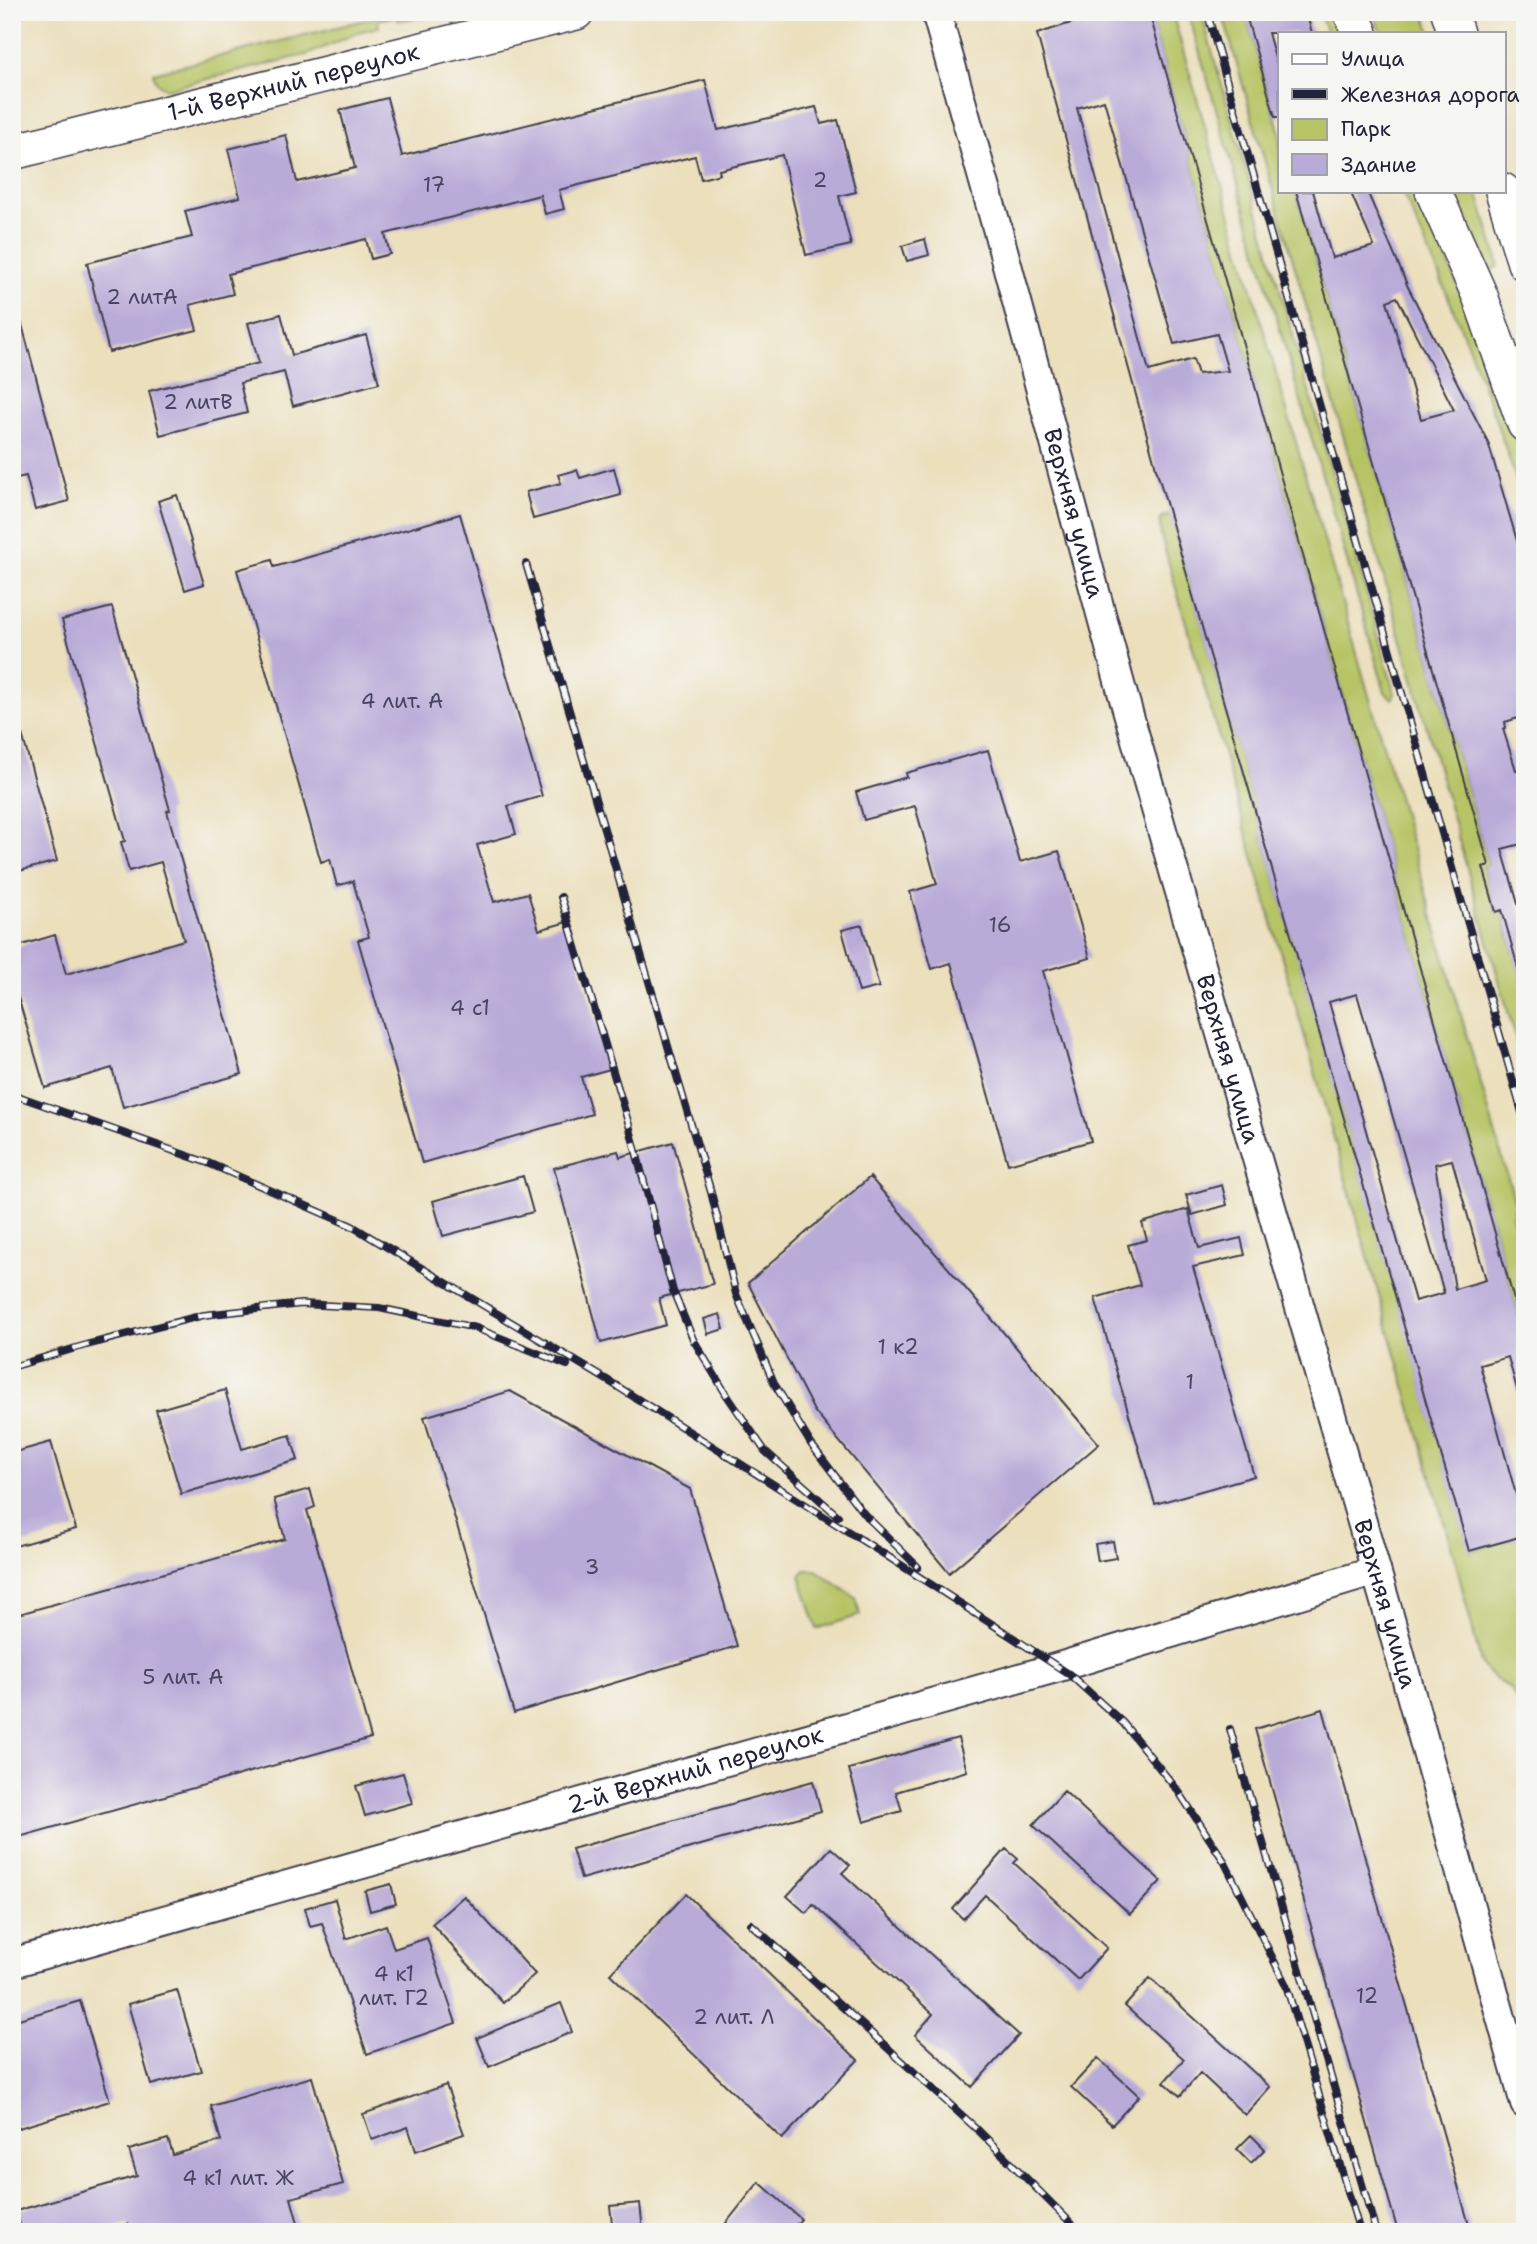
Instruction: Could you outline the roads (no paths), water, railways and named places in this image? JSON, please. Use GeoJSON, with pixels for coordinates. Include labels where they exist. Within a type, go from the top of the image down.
{"type":"FeatureCollection","features":[{"type":"Feature","properties":{"kind":"main road","name":"1-й Верхний переулок"},"geometry":{"type":"LineString","coordinates":[[12,152],[576,12]]}},
{"type":"Feature","properties":{"kind":"main road"},"geometry":{"type":"LineString","coordinates":[[1351,12],[1360,32]]}},
{"type":"Feature","properties":{"kind":"main road"},"geometry":{"type":"LineString","coordinates":[[1449,12],[1456,32]]}},
{"type":"Feature","properties":{"kind":"main road"},"geometry":{"type":"LineString","coordinates":[[1433,192],[1475,285],[1525,424]]}},
{"type":"Feature","properties":{"kind":"main road"},"geometry":{"type":"LineString","coordinates":[[1503,192],[1525,263]]}},
{"type":"Feature","properties":{"kind":"street","name":"Верхняя улица"},"geometry":{"type":"LineString","coordinates":[[936,12],[999,234],[1121,688],[1376,1571],[1525,2104]]}},
{"type":"Feature","properties":{"kind":"street","name":"2-й Верхний переулок"},"geometry":{"type":"LineString","coordinates":[[12,1964],[1059,1667],[1376,1571]]}},
{"type":"Feature","properties":{"kind":"tram line"},"geometry":{"type":"LineString","coordinates":[[1517,12],[1525,32]]}},
{"type":"Feature","properties":{"kind":"railway"},"geometry":{"type":"LineString","coordinates":[[1207,12],[1525,1123]]}},
{"type":"Feature","properties":{"kind":"railway"},"geometry":{"type":"LineString","coordinates":[[526,564],[711,1192],[736,1294],[775,1385],[811,1444],[864,1514],[918,1567]]}},
{"type":"Feature","properties":{"kind":"railway"},"geometry":{"type":"LineString","coordinates":[[561,897],[629,1125],[673,1291],[693,1339],[765,1451],[838,1516]]}},
{"type":"Feature","properties":{"kind":"railway"},"geometry":{"type":"LineString","coordinates":[[12,1094],[208,1163],[352,1226],[612,1383],[1069,1674],[1123,1723],[1179,1792],[1224,1861],[1286,1985],[1360,2232]]}},
{"type":"Feature","properties":{"kind":"railway"},"geometry":{"type":"LineString","coordinates":[[12,1367],[204,1315],[301,1304],[379,1308],[476,1328],[567,1365]]}},
{"type":"Feature","properties":{"kind":"railway"},"geometry":{"type":"LineString","coordinates":[[1230,1729],[1376,2232]]}},
{"type":"Feature","properties":{"kind":"railway"},"geometry":{"type":"LineString","coordinates":[[751,1924],[978,2130],[1080,2232]]}}]}
